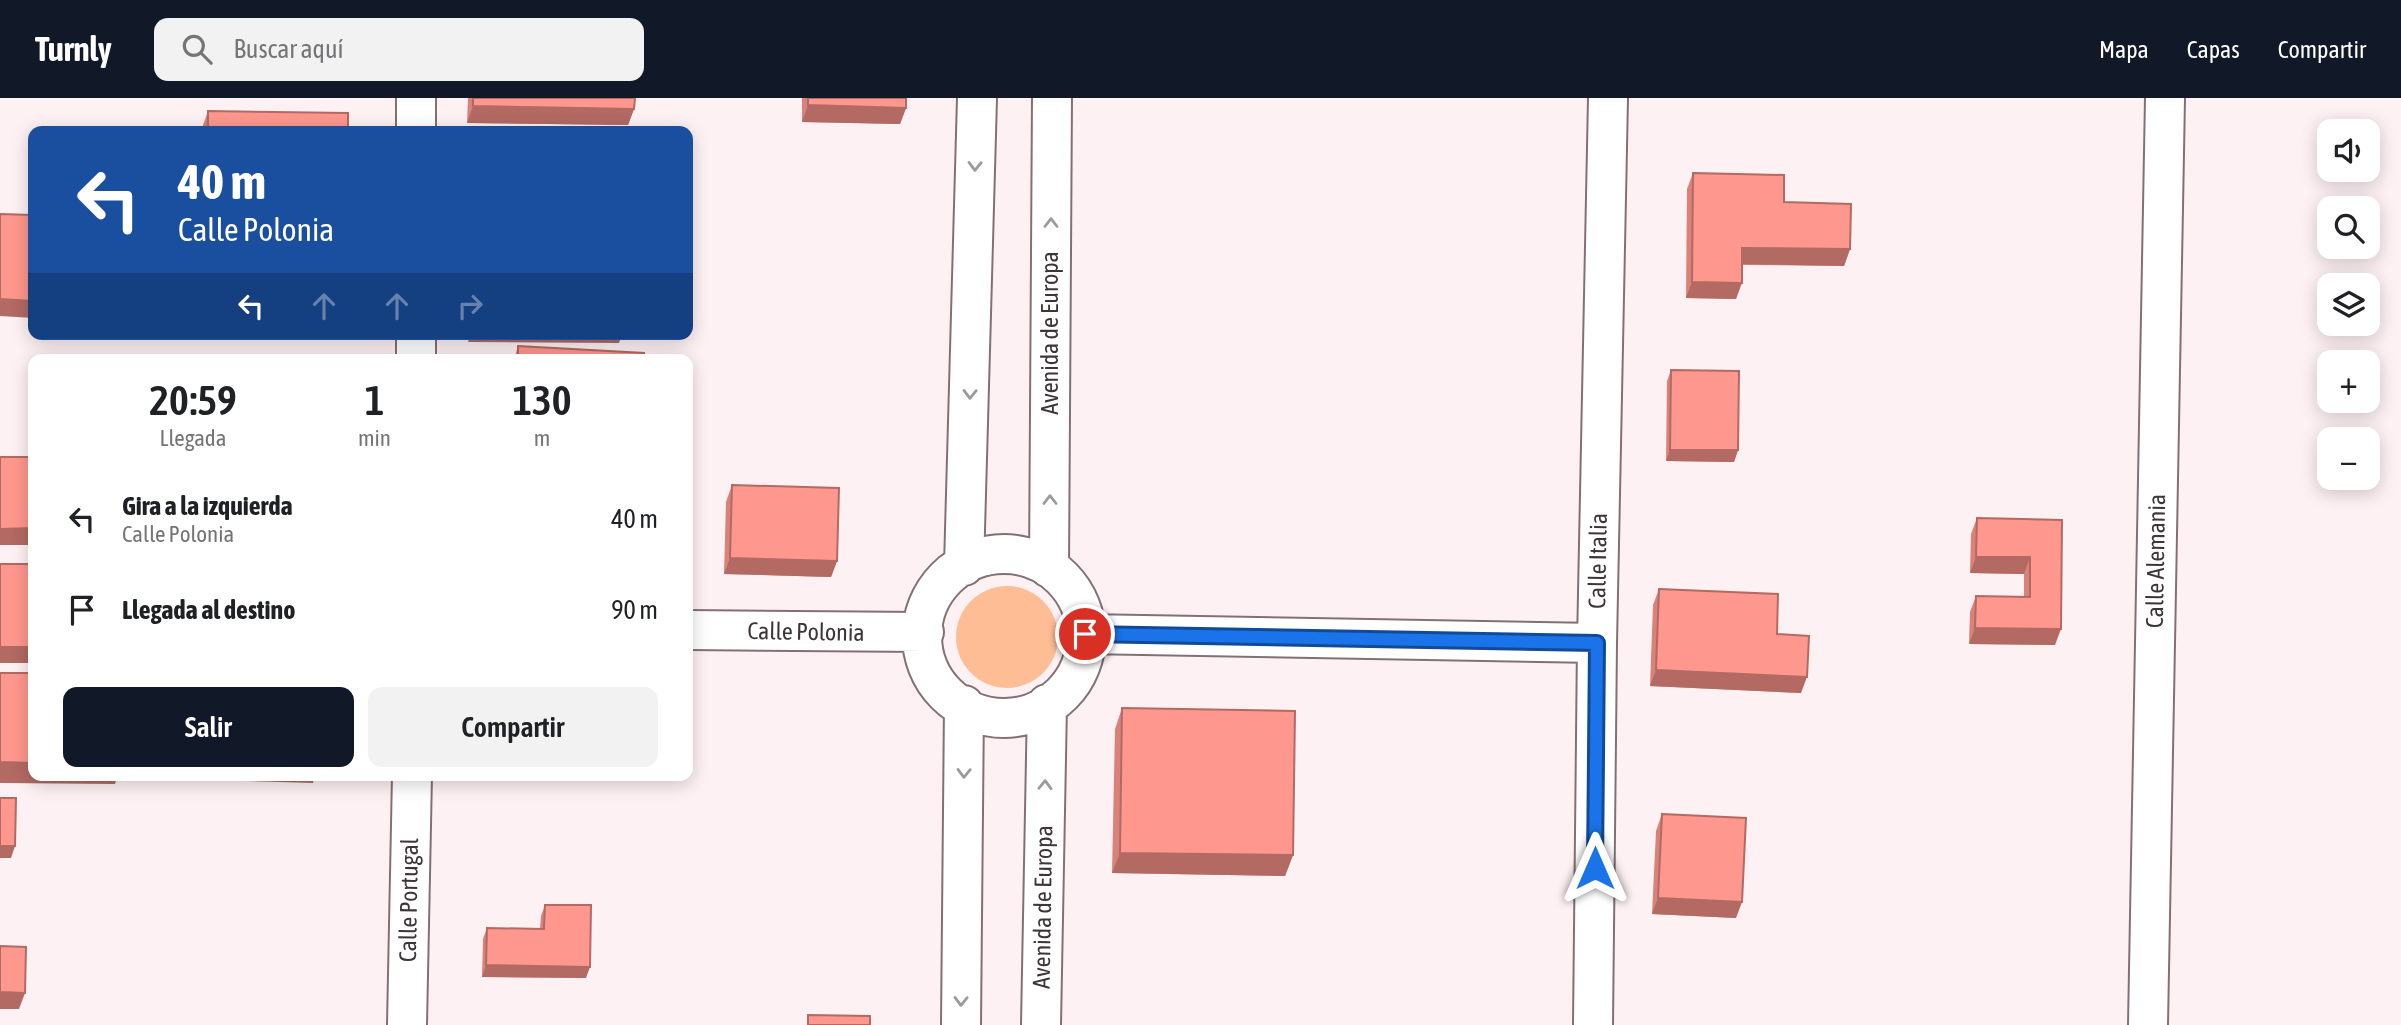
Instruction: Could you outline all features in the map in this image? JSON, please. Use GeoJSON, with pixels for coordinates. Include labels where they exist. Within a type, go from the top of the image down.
{"type":"FeatureCollection","features":[{"type":"Feature","properties":{"kind":"street"},"geometry":{"type":"LineString","coordinates":[[416,98],[416,126]]}},
{"type":"Feature","properties":{"kind":"street"},"geometry":{"type":"LineString","coordinates":[[964,565],[977,98]]}},
{"type":"Feature","properties":{"kind":"street","name":"Avenida de Europa"},"geometry":{"type":"LineString","coordinates":[[1049,568],[1052,98]]}},
{"type":"Feature","properties":{"kind":"street","name":"Calle Italia"},"geometry":{"type":"LineString","coordinates":[[1593,1025],[1597,643],[1608,98]]}},
{"type":"Feature","properties":{"kind":"street","name":"Calle Alemania"},"geometry":{"type":"LineString","coordinates":[[2148,1025],[2165,98]]}},
{"type":"Feature","properties":{"kind":"street"},"geometry":{"type":"LineString","coordinates":[[983,555],[1026,555],[1049,568],[1064,576],[1085,614],[1086,657],[1064,695],[1026,716],[983,716],[945,694],[923,657],[924,614],[945,576],[983,555]]}},
{"type":"Feature","properties":{"kind":"street","name":"Calle Polonia"},"geometry":{"type":"LineString","coordinates":[[693,630],[924,632]]}},
{"type":"Feature","properties":{"kind":"street"},"geometry":{"type":"LineString","coordinates":[[1085,634],[1597,643]]}},
{"type":"Feature","properties":{"kind":"street","name":"Avenida de Europa"},"geometry":{"type":"LineString","coordinates":[[1041,1025],[1047,704]]}},
{"type":"Feature","properties":{"kind":"street"},"geometry":{"type":"LineString","coordinates":[[961,1025],[964,705]]}},
{"type":"Feature","properties":{"kind":"street","name":"Calle Portugal"},"geometry":{"type":"LineString","coordinates":[[407,1025],[412,781]]}},
{"type":"Feature","properties":{"kind":"shaded area"},"geometry":{"type":"Polygon","coordinates":[[[1007,586],[1026,590],[1043,601],[1054,618],[1058,637],[1054,656],[1043,673],[1026,684],[1007,688],[988,684],[971,673],[960,656],[956,637],[960,618],[971,601],[988,590],[1007,586]]]}},
{"type":"Feature","properties":{"kind":"building"},"geometry":{"type":"Polygon","coordinates":[[[473,98],[635,98],[634,109],[473,106],[473,98]]]}},
{"type":"Feature","properties":{"kind":"building"},"geometry":{"type":"Polygon","coordinates":[[[808,98],[906,98],[906,108],[808,105],[808,98]]]}},
{"type":"Feature","properties":{"kind":"building"},"geometry":{"type":"Polygon","coordinates":[[[208,111],[348,113],[348,126],[208,126],[208,111]]]}},
{"type":"Feature","properties":{"kind":"building"},"geometry":{"type":"Polygon","coordinates":[[[1693,173],[1784,175],[1784,202],[1851,204],[1850,249],[1742,248],[1742,283],[1692,282],[1693,173]]]}},
{"type":"Feature","properties":{"kind":"building"},"geometry":{"type":"Polygon","coordinates":[[[0,214],[28,215],[28,301],[0,299],[0,214]]]}},
{"type":"Feature","properties":{"kind":"building"},"geometry":{"type":"Polygon","coordinates":[[[518,346],[644,353],[644,354],[518,354],[518,346]]]}},
{"type":"Feature","properties":{"kind":"building"},"geometry":{"type":"Polygon","coordinates":[[[1671,370],[1739,371],[1738,450],[1670,450],[1671,370]]]}},
{"type":"Feature","properties":{"kind":"building"},"geometry":{"type":"Polygon","coordinates":[[[0,457],[28,457],[28,528],[0,529],[0,457]]]}},
{"type":"Feature","properties":{"kind":"building"},"geometry":{"type":"Polygon","coordinates":[[[732,485],[839,488],[837,561],[730,558],[732,485]]]}},
{"type":"Feature","properties":{"kind":"building"},"geometry":{"type":"Polygon","coordinates":[[[1977,518],[2062,520],[2061,629],[1975,628],[1976,596],[2030,597],[2030,557],[1976,557],[1977,518]]]}},
{"type":"Feature","properties":{"kind":"building"},"geometry":{"type":"Polygon","coordinates":[[[0,564],[28,564],[28,647],[0,647],[0,564]]]}},
{"type":"Feature","properties":{"kind":"building"},"geometry":{"type":"Polygon","coordinates":[[[1659,589],[1778,594],[1777,634],[1809,636],[1807,677],[1656,670],[1659,589]]]}},
{"type":"Feature","properties":{"kind":"building"},"geometry":{"type":"Polygon","coordinates":[[[0,673],[28,673],[28,763],[0,762],[0,673]]]}},
{"type":"Feature","properties":{"kind":"building"},"geometry":{"type":"Polygon","coordinates":[[[1122,708],[1295,711],[1293,855],[1120,853],[1122,708]]]}},
{"type":"Feature","properties":{"kind":"building"},"geometry":{"type":"Polygon","coordinates":[[[0,798],[16,798],[15,846],[0,846],[0,798]]]}},
{"type":"Feature","properties":{"kind":"building"},"geometry":{"type":"Polygon","coordinates":[[[1662,814],[1746,818],[1742,902],[1658,898],[1662,814]]]}},
{"type":"Feature","properties":{"kind":"building"},"geometry":{"type":"Polygon","coordinates":[[[545,905],[591,905],[590,967],[486,965],[487,928],[544,929],[545,905]]]}},
{"type":"Feature","properties":{"kind":"building"},"geometry":{"type":"Polygon","coordinates":[[[0,946],[26,947],[25,993],[0,992],[0,946]]]}},
{"type":"Feature","properties":{"kind":"building"},"geometry":{"type":"Polygon","coordinates":[[[808,1015],[870,1016],[870,1025],[808,1025],[808,1015]]]}},
{"type":"Feature","properties":{"kind":"route"},"geometry":{"type":"LineString","coordinates":[[1085,634],[1597,643],[1595,868]]}}]}
